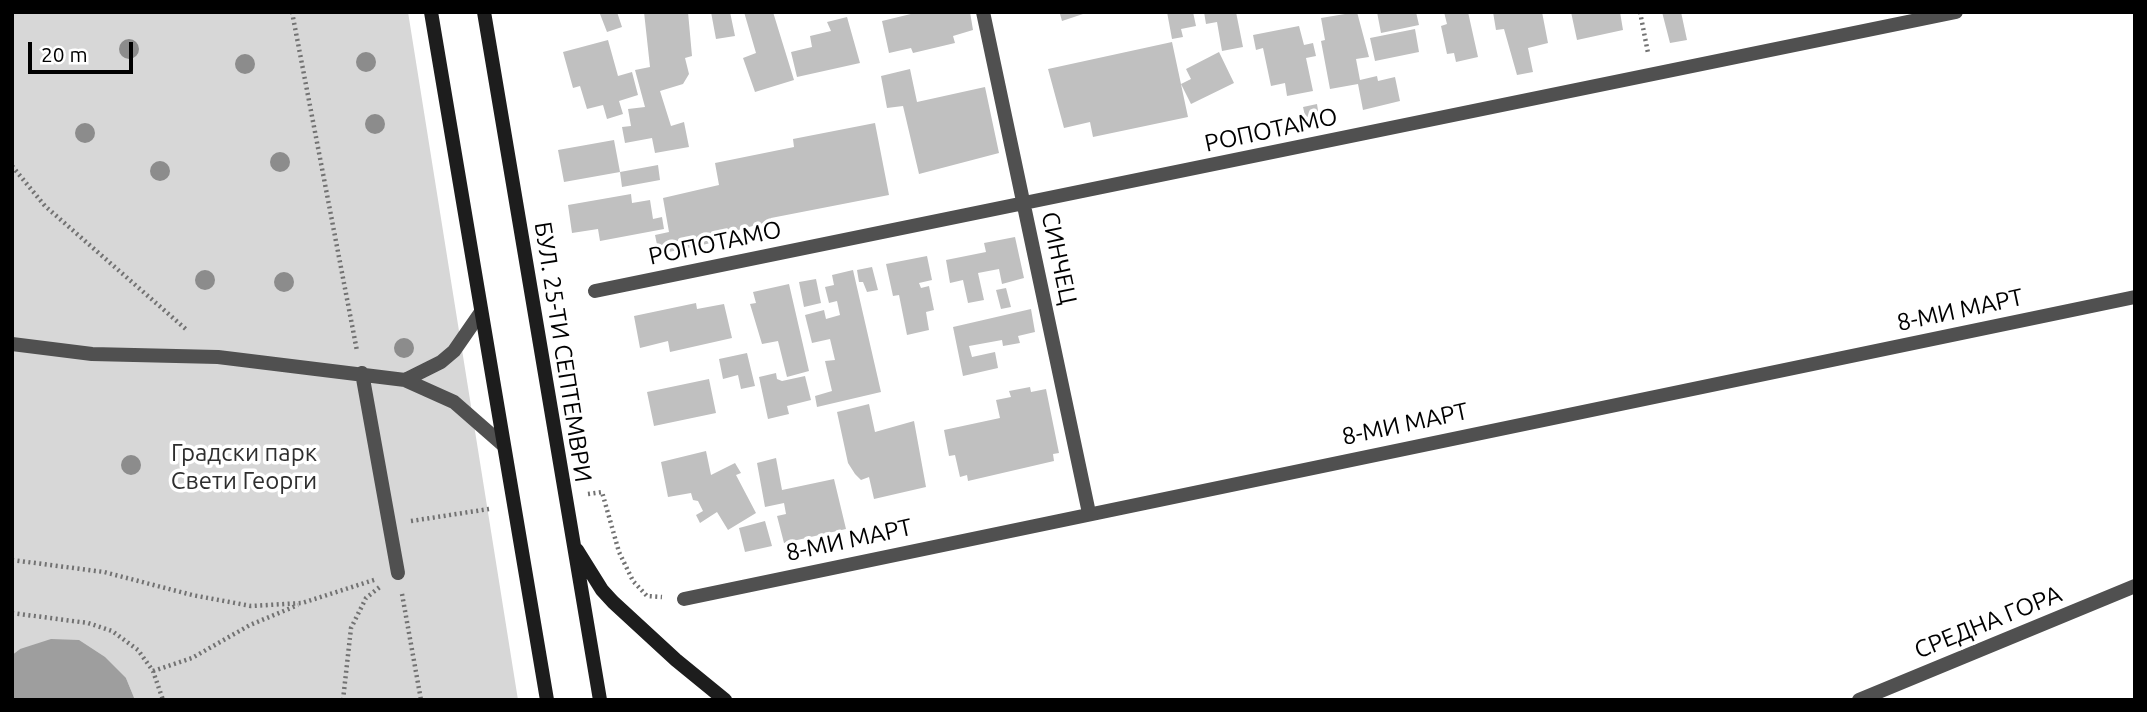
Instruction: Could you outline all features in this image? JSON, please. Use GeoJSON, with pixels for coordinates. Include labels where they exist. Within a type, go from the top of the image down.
{"type":"FeatureCollection","features":[{"type":"Feature","properties":{"kind":"main road"},"geometry":{"type":"LineString","coordinates":[[431,12],[545,693],[555,700]]}},
{"type":"Feature","properties":{"kind":"main road","name":"БУЛ. 25-ТИ СЕПТЕМВРИ"},"geometry":{"type":"LineString","coordinates":[[484,12],[600,700]]}},
{"type":"Feature","properties":{"kind":"main road"},"geometry":{"type":"LineString","coordinates":[[572,543],[602,590],[613,602],[676,660],[725,700]]}},
{"type":"Feature","properties":{"kind":"street","name":"СИНЧЕЦ"},"geometry":{"type":"LineString","coordinates":[[983,12],[1089,513]]}},
{"type":"Feature","properties":{"kind":"street","name":"РОПОТАМО"},"geometry":{"type":"LineString","coordinates":[[595,291],[1956,12]]}},
{"type":"Feature","properties":{"kind":"street","name":"8-МИ МАРТ"},"geometry":{"type":"LineString","coordinates":[[684,598],[2135,297]]}},
{"type":"Feature","properties":{"kind":"street"},"geometry":{"type":"LineString","coordinates":[[405,380],[432,367],[454,351],[481,312]]}},
{"type":"Feature","properties":{"kind":"street"},"geometry":{"type":"LineString","coordinates":[[12,344],[92,354],[218,356],[405,380],[454,402],[502,444]]}},
{"type":"Feature","properties":{"kind":"street"},"geometry":{"type":"LineString","coordinates":[[362,373],[398,573]]}},
{"type":"Feature","properties":{"kind":"street","name":"СРЕДНА ГОРА"},"geometry":{"type":"LineString","coordinates":[[1859,700],[2135,586]]}},
{"type":"Feature","properties":{"kind":"path"},"geometry":{"type":"LineString","coordinates":[[292,12],[362,373]]}},
{"type":"Feature","properties":{"kind":"path"},"geometry":{"type":"LineString","coordinates":[[1640,12],[1653,75]]}},
{"type":"Feature","properties":{"kind":"path"},"geometry":{"type":"LineString","coordinates":[[12,166],[45,206],[218,356]]}},
{"type":"Feature","properties":{"kind":"path"},"geometry":{"type":"LineString","coordinates":[[12,560],[104,572],[192,595],[251,606],[302,603]]}},
{"type":"Feature","properties":{"kind":"path"},"geometry":{"type":"LineString","coordinates":[[153,671],[192,658],[250,625],[302,603],[398,573]]}},
{"type":"Feature","properties":{"kind":"path"},"geometry":{"type":"LineString","coordinates":[[343,700],[351,628],[366,598],[398,573]]}},
{"type":"Feature","properties":{"kind":"path"},"geometry":{"type":"LineString","coordinates":[[398,573],[421,700]]}},
{"type":"Feature","properties":{"kind":"path"},"geometry":{"type":"LineString","coordinates":[[12,612],[88,622],[112,631],[138,650],[153,671],[163,700]]}},
{"type":"Feature","properties":{"kind":"green space","name":"Градски парк Свети Георги"},"geometry":{"type":"Polygon","coordinates":[[[12,12],[408,12],[518,700],[135,700],[126,678],[20,649],[12,655],[12,12]]]}},
{"type":"Feature","properties":{"kind":"shaded area"},"geometry":{"type":"Polygon","coordinates":[[[51,639],[79,640],[105,657],[126,678],[135,700],[13,700],[12,655],[20,649],[51,639]]]}},
{"type":"Feature","properties":{"kind":"building"},"geometry":{"type":"Polygon","coordinates":[[[617,12],[622,27],[607,32],[600,14],[617,12]]]}},
{"type":"Feature","properties":{"kind":"building"},"geometry":{"type":"Polygon","coordinates":[[[644,12],[688,12],[692,56],[685,58],[689,74],[683,84],[660,91],[671,126],[684,122],[689,147],[655,153],[652,138],[625,143],[622,127],[631,126],[628,109],[645,107],[635,70],[650,67],[644,12]]]}},
{"type":"Feature","properties":{"kind":"building"},"geometry":{"type":"Polygon","coordinates":[[[711,12],[730,12],[735,36],[716,39],[711,12]]]}},
{"type":"Feature","properties":{"kind":"building"},"geometry":{"type":"Polygon","coordinates":[[[744,12],[773,12],[794,80],[755,92],[743,58],[756,53],[744,12]]]}},
{"type":"Feature","properties":{"kind":"building"},"geometry":{"type":"Polygon","coordinates":[[[919,12],[970,12],[973,30],[953,36],[955,43],[913,53],[911,48],[889,53],[882,21],[919,12]]]}},
{"type":"Feature","properties":{"kind":"building"},"geometry":{"type":"Polygon","coordinates":[[[1065,12],[1089,12],[1062,21],[1060,14],[1065,12]]]}},
{"type":"Feature","properties":{"kind":"building"},"geometry":{"type":"Polygon","coordinates":[[[1167,12],[1193,12],[1196,26],[1181,29],[1183,37],[1172,39],[1167,12]]]}},
{"type":"Feature","properties":{"kind":"building"},"geometry":{"type":"Polygon","coordinates":[[[1204,12],[1236,12],[1243,47],[1222,51],[1217,22],[1206,24],[1204,12]]]}},
{"type":"Feature","properties":{"kind":"building"},"geometry":{"type":"Polygon","coordinates":[[[1357,12],[1369,57],[1356,59],[1360,80],[1377,76],[1378,81],[1395,77],[1400,101],[1363,110],[1358,84],[1330,89],[1321,41],[1325,40],[1321,18],[1357,12]]]}},
{"type":"Feature","properties":{"kind":"building"},"geometry":{"type":"Polygon","coordinates":[[[1377,12],[1416,12],[1419,25],[1381,33],[1377,12]]]}},
{"type":"Feature","properties":{"kind":"building"},"geometry":{"type":"Polygon","coordinates":[[[1444,12],[1468,12],[1478,57],[1456,62],[1454,53],[1447,54],[1441,26],[1447,24],[1444,12]]]}},
{"type":"Feature","properties":{"kind":"building"},"geometry":{"type":"Polygon","coordinates":[[[1493,12],[1542,12],[1548,43],[1528,48],[1533,72],[1517,75],[1504,29],[1496,30],[1493,12]]]}},
{"type":"Feature","properties":{"kind":"building"},"geometry":{"type":"Polygon","coordinates":[[[1571,12],[1620,12],[1623,30],[1577,40],[1571,12]]]}},
{"type":"Feature","properties":{"kind":"building"},"geometry":{"type":"Polygon","coordinates":[[[1662,12],[1681,12],[1687,40],[1670,43],[1662,12]]]}},
{"type":"Feature","properties":{"kind":"building"},"geometry":{"type":"Polygon","coordinates":[[[847,17],[860,63],[797,77],[791,52],[812,47],[810,36],[831,31],[827,22],[847,17]]]}},
{"type":"Feature","properties":{"kind":"building"},"geometry":{"type":"Polygon","coordinates":[[[1299,26],[1304,45],[1313,43],[1316,56],[1306,58],[1313,91],[1287,96],[1285,83],[1271,86],[1263,48],[1256,50],[1253,35],[1299,26]]]}},
{"type":"Feature","properties":{"kind":"building"},"geometry":{"type":"Polygon","coordinates":[[[1415,29],[1419,52],[1375,61],[1370,38],[1415,29]]]}},
{"type":"Feature","properties":{"kind":"building"},"geometry":{"type":"Polygon","coordinates":[[[608,40],[618,76],[632,72],[638,95],[619,101],[623,114],[607,119],[603,105],[587,109],[580,86],[573,88],[563,52],[608,40]]]}},
{"type":"Feature","properties":{"kind":"building"},"geometry":{"type":"Polygon","coordinates":[[[1172,42],[1188,117],[1093,137],[1090,122],[1064,128],[1048,69],[1172,42]]]}},
{"type":"Feature","properties":{"kind":"building"},"geometry":{"type":"Polygon","coordinates":[[[1219,52],[1234,83],[1191,104],[1181,84],[1191,79],[1186,69],[1219,52]]]}},
{"type":"Feature","properties":{"kind":"building"},"geometry":{"type":"Polygon","coordinates":[[[910,69],[917,102],[985,87],[999,153],[919,174],[903,106],[887,108],[881,76],[910,69]]]}},
{"type":"Feature","properties":{"kind":"building"},"geometry":{"type":"Polygon","coordinates":[[[1317,104],[1319,117],[1306,120],[1303,107],[1317,104]]]}},
{"type":"Feature","properties":{"kind":"building"},"geometry":{"type":"Polygon","coordinates":[[[875,123],[889,195],[771,218],[771,221],[716,236],[716,242],[659,254],[655,235],[669,232],[663,198],[719,185],[715,163],[794,147],[793,139],[875,123]]]}},
{"type":"Feature","properties":{"kind":"building"},"geometry":{"type":"Polygon","coordinates":[[[614,140],[620,172],[564,182],[558,150],[614,140]]]}},
{"type":"Feature","properties":{"kind":"building"},"geometry":{"type":"Polygon","coordinates":[[[658,165],[660,180],[622,187],[620,172],[658,165]]]}},
{"type":"Feature","properties":{"kind":"building"},"geometry":{"type":"Polygon","coordinates":[[[631,194],[632,203],[650,200],[653,219],[662,217],[664,229],[600,241],[598,229],[572,233],[568,205],[631,194]]]}},
{"type":"Feature","properties":{"kind":"building"},"geometry":{"type":"Polygon","coordinates":[[[1015,237],[1024,278],[1002,284],[999,269],[978,273],[984,300],[968,303],[963,280],[950,283],[946,260],[986,252],[984,243],[1015,237]]]}},
{"type":"Feature","properties":{"kind":"building"},"geometry":{"type":"Polygon","coordinates":[[[927,256],[932,280],[919,283],[921,288],[929,286],[934,310],[926,312],[929,330],[907,335],[899,295],[893,296],[886,264],[927,256]]]}},
{"type":"Feature","properties":{"kind":"building"},"geometry":{"type":"Polygon","coordinates":[[[872,267],[878,290],[867,292],[863,282],[859,282],[857,270],[872,267]]]}},
{"type":"Feature","properties":{"kind":"building"},"geometry":{"type":"Polygon","coordinates":[[[853,270],[881,392],[817,407],[815,396],[832,391],[825,361],[835,360],[830,339],[812,343],[805,315],[824,310],[826,319],[840,315],[837,301],[829,303],[825,287],[834,285],[832,275],[853,270]]]}},
{"type":"Feature","properties":{"kind":"building"},"geometry":{"type":"Polygon","coordinates":[[[816,279],[821,303],[804,307],[799,282],[816,279]]]}},
{"type":"Feature","properties":{"kind":"building"},"geometry":{"type":"Polygon","coordinates":[[[789,284],[809,371],[787,377],[778,341],[762,344],[750,304],[756,303],[753,292],[789,284]]]}},
{"type":"Feature","properties":{"kind":"building"},"geometry":{"type":"Polygon","coordinates":[[[1006,288],[1011,307],[1001,309],[996,290],[1006,288]]]}},
{"type":"Feature","properties":{"kind":"building"},"geometry":{"type":"Polygon","coordinates":[[[696,303],[697,309],[724,304],[732,338],[670,352],[668,341],[640,348],[634,316],[696,303]]]}},
{"type":"Feature","properties":{"kind":"building"},"geometry":{"type":"Polygon","coordinates":[[[1031,309],[1035,332],[1018,336],[1020,343],[1003,346],[1002,340],[969,346],[972,357],[995,352],[998,368],[963,376],[953,327],[1031,309]]]}},
{"type":"Feature","properties":{"kind":"building"},"geometry":{"type":"Polygon","coordinates":[[[747,353],[755,386],[741,389],[738,375],[723,379],[719,359],[747,353]]]}},
{"type":"Feature","properties":{"kind":"building"},"geometry":{"type":"Polygon","coordinates":[[[776,373],[777,379],[782,381],[805,376],[811,400],[787,406],[789,414],[768,419],[759,377],[776,373]]]}},
{"type":"Feature","properties":{"kind":"building"},"geometry":{"type":"Polygon","coordinates":[[[709,379],[716,413],[654,426],[647,392],[709,379]]]}},
{"type":"Feature","properties":{"kind":"building"},"geometry":{"type":"Polygon","coordinates":[[[1030,387],[1031,392],[1046,389],[1059,453],[1053,454],[1054,461],[968,481],[967,475],[960,477],[955,455],[949,456],[944,430],[1000,418],[996,400],[1011,397],[1009,391],[1030,387]]]}},
{"type":"Feature","properties":{"kind":"building"},"geometry":{"type":"Polygon","coordinates":[[[869,404],[875,432],[914,421],[926,487],[874,499],[869,477],[861,480],[855,474],[848,463],[837,412],[869,404]]]}},
{"type":"Feature","properties":{"kind":"building"},"geometry":{"type":"Polygon","coordinates":[[[706,451],[711,475],[735,463],[741,473],[736,475],[756,513],[728,530],[717,512],[700,523],[696,515],[703,511],[698,501],[693,500],[691,493],[668,497],[661,462],[706,451]]]}},
{"type":"Feature","properties":{"kind":"building"},"geometry":{"type":"Polygon","coordinates":[[[776,458],[782,490],[834,479],[846,529],[784,543],[777,516],[786,514],[784,503],[765,507],[757,463],[776,458]]]}},
{"type":"Feature","properties":{"kind":"building"},"geometry":{"type":"Polygon","coordinates":[[[765,521],[772,546],[745,552],[739,528],[765,521]]]}}]}
